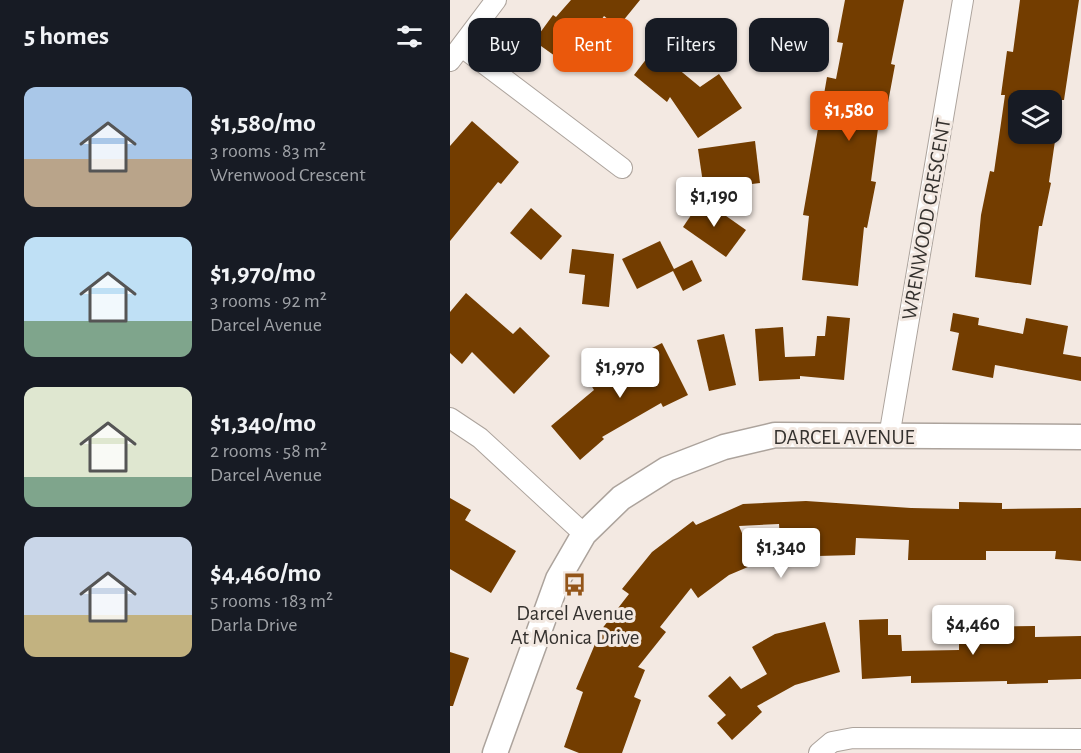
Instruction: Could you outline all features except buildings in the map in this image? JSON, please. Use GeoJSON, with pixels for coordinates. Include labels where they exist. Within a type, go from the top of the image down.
{"type":"FeatureCollection","features":[{"type":"Feature","properties":{"kind":"street"},"geometry":{"type":"LineString","coordinates":[[496,0],[456,54],[622,168]]}},
{"type":"Feature","properties":{"kind":"street","name":"WRENWOOD CRESCENT"},"geometry":{"type":"LineString","coordinates":[[889,437],[963,0]]}},
{"type":"Feature","properties":{"kind":"street"},"geometry":{"type":"LineString","coordinates":[[450,418],[480,438],[584,534]]}},
{"type":"Feature","properties":{"kind":"street","name":"DARCEL AVENUE"},"geometry":{"type":"LineString","coordinates":[[495,753],[558,579],[584,534],[621,498],[646,482],[685,461],[724,447],[775,435],[1081,437]]}},
{"type":"Feature","properties":{"kind":"street"},"geometry":{"type":"LineString","coordinates":[[819,753],[832,742],[853,738],[1081,739]]}},
{"type":"Feature","properties":{"kind":"place","name":"Darcel Avenue At Monica Drive"},"geometry":{"type":"Point","coordinates":[575,585]}}]}
